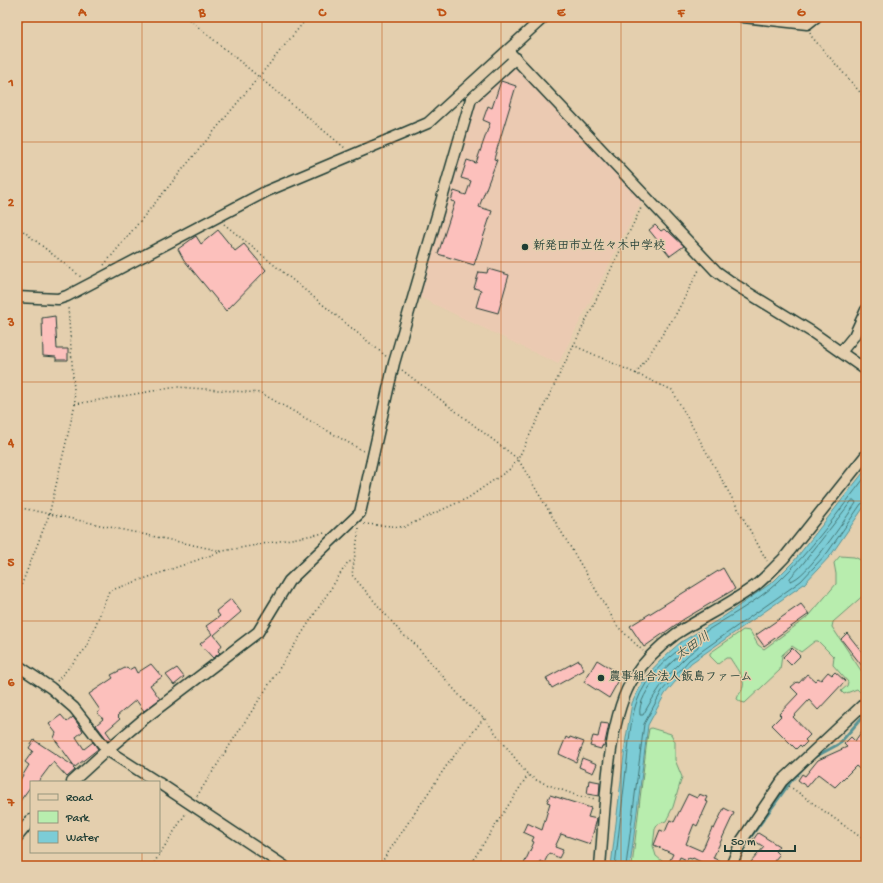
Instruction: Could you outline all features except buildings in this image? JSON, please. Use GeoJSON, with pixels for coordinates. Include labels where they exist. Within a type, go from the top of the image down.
{"type":"FeatureCollection","features":[{"type":"Feature","properties":{"kind":"street"},"geometry":{"type":"LineString","coordinates":[[17,297],[58,299],[67,296],[91,285],[267,191],[428,123],[544,17]]}},
{"type":"Feature","properties":{"kind":"street"},"geometry":{"type":"LineString","coordinates":[[743,17],[807,24],[816,17]]}},
{"type":"Feature","properties":{"kind":"street"},"geometry":{"type":"LineString","coordinates":[[507,50],[716,271],[734,284],[812,332],[866,370]]}},
{"type":"Feature","properties":{"kind":"street"},"geometry":{"type":"LineString","coordinates":[[73,781],[107,750],[258,632],[289,581],[360,514],[394,363],[471,99],[516,58]]}},
{"type":"Feature","properties":{"kind":"street"},"geometry":{"type":"LineString","coordinates":[[841,352],[854,336],[866,310]]}},
{"type":"Feature","properties":{"kind":"street"},"geometry":{"type":"LineString","coordinates":[[600,866],[606,800],[618,714],[634,677],[650,658],[676,634],[745,592],[772,570],[784,558],[866,454]]}},
{"type":"Feature","properties":{"kind":"street"},"geometry":{"type":"LineString","coordinates":[[17,665],[51,688],[74,708],[107,750],[155,781]]}},
{"type":"Feature","properties":{"kind":"street"},"geometry":{"type":"LineString","coordinates":[[732,866],[742,840],[782,781],[866,702]]}},
{"type":"Feature","properties":{"kind":"street"},"geometry":{"type":"LineString","coordinates":[[160,784],[284,866]]}},
{"type":"Feature","properties":{"kind":"street"},"geometry":{"type":"LineString","coordinates":[[17,837],[30,821]]}},
{"type":"Feature","properties":{"kind":"path"},"geometry":{"type":"LineString","coordinates":[[17,28],[26,17]]}},
{"type":"Feature","properties":{"kind":"path"},"geometry":{"type":"LineString","coordinates":[[186,17],[352,155]]}},
{"type":"Feature","properties":{"kind":"path"},"geometry":{"type":"LineString","coordinates":[[100,269],[308,17]]}},
{"type":"Feature","properties":{"kind":"path"},"geometry":{"type":"LineString","coordinates":[[807,24],[812,37],[866,99]]}},
{"type":"Feature","properties":{"kind":"path"},"geometry":{"type":"LineString","coordinates":[[606,800],[578,796],[538,781],[528,775],[484,718],[468,704],[412,641],[403,635],[352,575],[360,523],[404,527],[468,498],[510,469],[518,459],[646,197]]}},
{"type":"Feature","properties":{"kind":"path"},"geometry":{"type":"LineString","coordinates":[[216,218],[394,363],[518,459],[618,627],[650,658]]}},
{"type":"Feature","properties":{"kind":"path"},"geometry":{"type":"LineString","coordinates":[[17,226],[91,285]]}},
{"type":"Feature","properties":{"kind":"path"},"geometry":{"type":"LineString","coordinates":[[636,374],[676,314],[705,259]]}},
{"type":"Feature","properties":{"kind":"path"},"geometry":{"type":"LineString","coordinates":[[17,596],[49,515],[75,404],[67,296]]}},
{"type":"Feature","properties":{"kind":"path"},"geometry":{"type":"LineString","coordinates":[[574,345],[672,390],[772,570]]}},
{"type":"Feature","properties":{"kind":"path"},"geometry":{"type":"LineString","coordinates":[[75,404],[178,387],[261,393],[374,457]]}},
{"type":"Feature","properties":{"kind":"path"},"geometry":{"type":"LineString","coordinates":[[17,507],[223,551]]}},
{"type":"Feature","properties":{"kind":"path"},"geometry":{"type":"LineString","coordinates":[[51,688],[87,647],[109,591],[223,551],[342,530]]}},
{"type":"Feature","properties":{"kind":"path"},"geometry":{"type":"LineString","coordinates":[[152,866],[348,562],[353,562]]}},
{"type":"Feature","properties":{"kind":"path"},"geometry":{"type":"LineString","coordinates":[[379,866],[447,765],[484,718]]}},
{"type":"Feature","properties":{"kind":"path"},"geometry":{"type":"LineString","coordinates":[[469,866],[528,775]]}},
{"type":"Feature","properties":{"kind":"path"},"geometry":{"type":"LineString","coordinates":[[782,781],[866,841]]}},
{"type":"Feature","properties":{"kind":"shaded area","name":"新発田市立佐々木中学校"},"geometry":{"type":"Polygon","coordinates":[[[517,64],[643,198],[558,364],[419,297],[473,102],[517,64]]]}},
{"type":"Feature","properties":{"kind":"green space"},"geometry":{"type":"Polygon","coordinates":[[[840,556],[854,557],[863,561],[866,558],[866,593],[833,622],[832,627],[866,678],[866,694],[863,695],[857,689],[844,694],[841,691],[847,686],[848,682],[833,665],[834,657],[818,641],[815,641],[801,652],[792,646],[782,655],[780,670],[745,703],[741,702],[737,699],[742,689],[743,680],[737,668],[730,658],[726,658],[718,664],[710,656],[710,653],[743,630],[750,631],[758,645],[764,649],[809,616],[836,584],[834,563],[840,556]]]}},
{"type":"Feature","properties":{"kind":"green space"},"geometry":{"type":"Polygon","coordinates":[[[651,728],[671,734],[675,742],[675,760],[682,777],[673,807],[666,821],[658,824],[655,829],[653,846],[656,856],[668,866],[632,866],[647,740],[649,729],[651,728]]]}},
{"type":"Feature","properties":{"kind":"water","name":"太田川"},"geometry":{"type":"Polygon","coordinates":[[[866,469],[866,504],[831,555],[804,584],[691,663],[665,694],[648,725],[630,866],[611,866],[626,738],[632,703],[645,677],[681,642],[723,617],[774,581],[794,561],[866,469]]]}},
{"type":"Feature","properties":{"kind":"waterway"},"geometry":{"type":"LineString","coordinates":[[736,866],[747,842],[791,781],[813,758],[839,744],[866,713]]}},
{"type":"Feature","properties":{"kind":"place","name":"新発田市立佐々木中学校"},"geometry":{"type":"Point","coordinates":[525,247]}},
{"type":"Feature","properties":{"kind":"place","name":"農事組合法人飯島ファーム"},"geometry":{"type":"Point","coordinates":[601,678]}}]}
